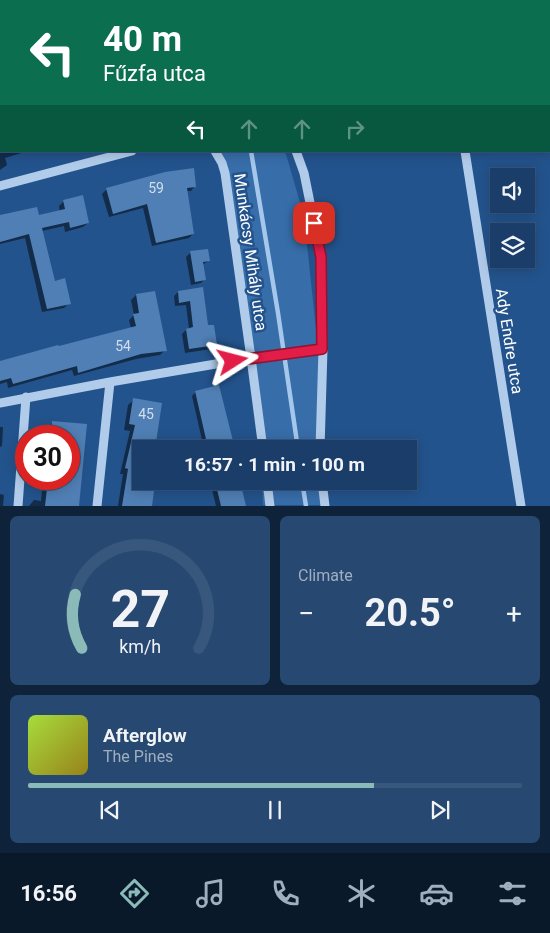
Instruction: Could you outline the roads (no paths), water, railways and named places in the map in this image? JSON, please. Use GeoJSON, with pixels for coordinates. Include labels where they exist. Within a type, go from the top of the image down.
{"type":"FeatureCollection","features":[{"type":"Feature","properties":{"kind":"street"},"geometry":{"type":"LineString","coordinates":[[0,186],[128,152]]}},
{"type":"Feature","properties":{"kind":"street","name":"Munkácsy Mihály utca"},"geometry":{"type":"LineString","coordinates":[[216,152],[225,173],[262,440]]}},
{"type":"Feature","properties":{"kind":"street"},"geometry":{"type":"LineString","coordinates":[[296,152],[304,173],[321,257],[320,440]]}},
{"type":"Feature","properties":{"kind":"street","name":"Ady Endre utca"},"geometry":{"type":"LineString","coordinates":[[465,152],[521,506]]}},
{"type":"Feature","properties":{"kind":"street"},"geometry":{"type":"LineString","coordinates":[[0,403],[252,358],[322,349]]}},
{"type":"Feature","properties":{"kind":"street"},"geometry":{"type":"LineString","coordinates":[[97,506],[110,382]]}},
{"type":"Feature","properties":{"kind":"street"},"geometry":{"type":"LineString","coordinates":[[18,506],[26,397]]}},
{"type":"Feature","properties":{"kind":"street"},"geometry":{"type":"LineString","coordinates":[[268,490],[270,506]]}},
{"type":"Feature","properties":{"kind":"street"},"geometry":{"type":"LineString","coordinates":[[323,490],[325,506]]}},
{"type":"Feature","properties":{"kind":"waterway"},"geometry":{"type":"LineString","coordinates":[[251,152],[297,440]]}},
{"type":"Feature","properties":{"kind":"waterway"},"geometry":{"type":"LineString","coordinates":[[303,490],[306,506]]}}]}
